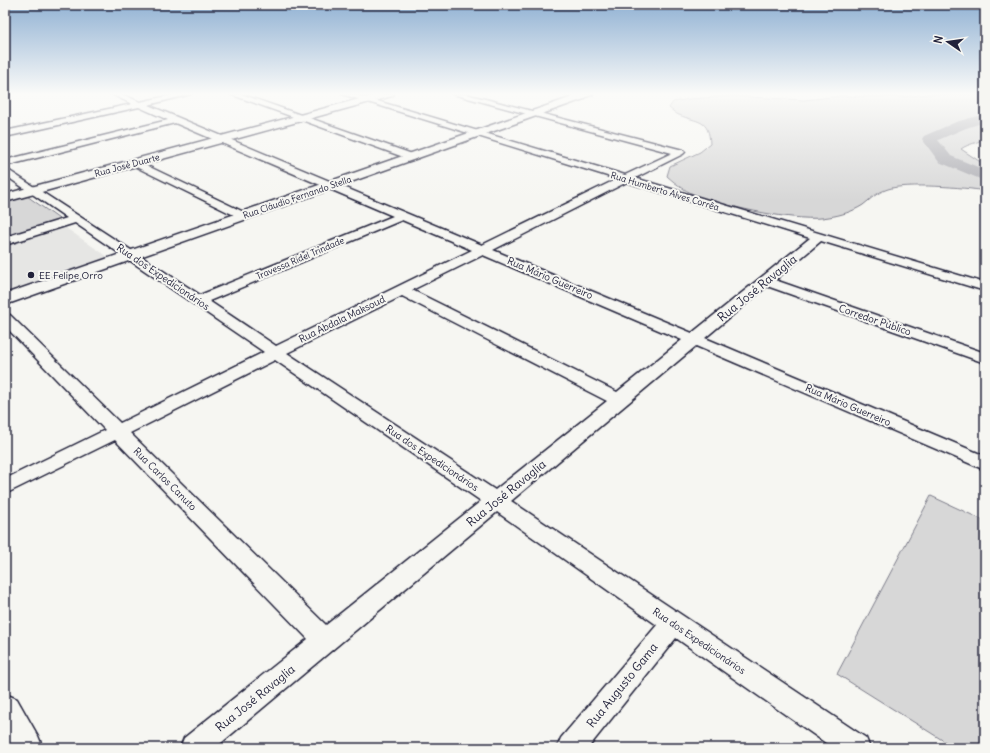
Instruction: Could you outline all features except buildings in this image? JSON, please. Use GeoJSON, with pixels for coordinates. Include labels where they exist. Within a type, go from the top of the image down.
{"type":"FeatureCollection","features":[{"type":"Feature","properties":{"kind":"street"},"geometry":{"type":"LineString","coordinates":[[5,134],[27,129]]}},
{"type":"Feature","properties":{"kind":"street"},"geometry":{"type":"LineString","coordinates":[[5,163],[140,129]]}},
{"type":"Feature","properties":{"kind":"street","name":"Rua Mário Guerreiro"},"geometry":{"type":"LineString","coordinates":[[198,129],[985,463]]}},
{"type":"Feature","properties":{"kind":"street","name":"Rua José Duarte"},"geometry":{"type":"LineString","coordinates":[[5,198],[259,129]]}},
{"type":"Feature","properties":{"kind":"street"},"geometry":{"type":"LineString","coordinates":[[334,129],[412,156]]}},
{"type":"Feature","properties":{"kind":"street","name":"Rua Humberto Alves Corrêa"},"geometry":{"type":"LineString","coordinates":[[461,129],[985,287]]}},
{"type":"Feature","properties":{"kind":"street","name":"Rua Cláudio Fernando Stella"},"geometry":{"type":"LineString","coordinates":[[5,300],[491,129]]}},
{"type":"Feature","properties":{"kind":"street","name":"Rua Abdala Maksoud"},"geometry":{"type":"LineString","coordinates":[[5,486],[680,152],[592,129]]}},
{"type":"Feature","properties":{"kind":"street"},"geometry":{"type":"LineString","coordinates":[[135,163],[244,216]]}},
{"type":"Feature","properties":{"kind":"street","name":"Rua dos Expedicionários"},"geometry":{"type":"LineString","coordinates":[[5,171],[496,501],[856,748]]}},
{"type":"Feature","properties":{"kind":"street","name":"Travessa Ridel Trindade"},"geometry":{"type":"LineString","coordinates":[[198,301],[402,216]]}},
{"type":"Feature","properties":{"kind":"street"},"geometry":{"type":"LineString","coordinates":[[5,241],[76,219]]}},
{"type":"Feature","properties":{"kind":"street","name":"Rua José Ravaglia"},"geometry":{"type":"LineString","coordinates":[[194,748],[819,237]]}},
{"type":"Feature","properties":{"kind":"street","name":"Corredor Público"},"geometry":{"type":"LineString","coordinates":[[765,281],[985,358]]}},
{"type":"Feature","properties":{"kind":"street"},"geometry":{"type":"LineString","coordinates":[[401,290],[619,400]]}},
{"type":"Feature","properties":{"kind":"street","name":"Rua Carlos Canuto"},"geometry":{"type":"LineString","coordinates":[[5,318],[325,640]]}},
{"type":"Feature","properties":{"kind":"street","name":"Rua Augusto Gama"},"geometry":{"type":"LineString","coordinates":[[570,748],[673,623]]}},
{"type":"Feature","properties":{"kind":"street"},"geometry":{"type":"LineString","coordinates":[[5,710],[26,748]]}},
{"type":"Feature","properties":{"kind":"shaded area"},"geometry":{"type":"Polygon","coordinates":[[[985,129],[985,137],[961,149],[985,165],[985,191],[936,186],[897,187],[880,192],[855,210],[829,217],[816,218],[783,216],[745,209],[700,197],[686,191],[667,176],[670,166],[700,152],[710,144],[707,130],[985,129]]]}},
{"type":"Feature","properties":{"kind":"shaded area"},"geometry":{"type":"Polygon","coordinates":[[[27,196],[62,221],[5,238],[5,202],[27,196]]]}},
{"type":"Feature","properties":{"kind":"shaded area","name":"EE Felipe Orro"},"geometry":{"type":"Polygon","coordinates":[[[63,226],[108,257],[5,293],[5,244],[63,226]]]}},
{"type":"Feature","properties":{"kind":"shaded area"},"geometry":{"type":"Polygon","coordinates":[[[931,496],[985,521],[985,748],[955,748],[837,674],[931,496]]]}},
{"type":"Feature","properties":{"kind":"waterway"},"geometry":{"type":"LineString","coordinates":[[952,129],[929,139],[945,159],[985,176]]}},
{"type":"Feature","properties":{"kind":"place","name":"EE Felipe Orro"},"geometry":{"type":"Point","coordinates":[31,275]}}]}
